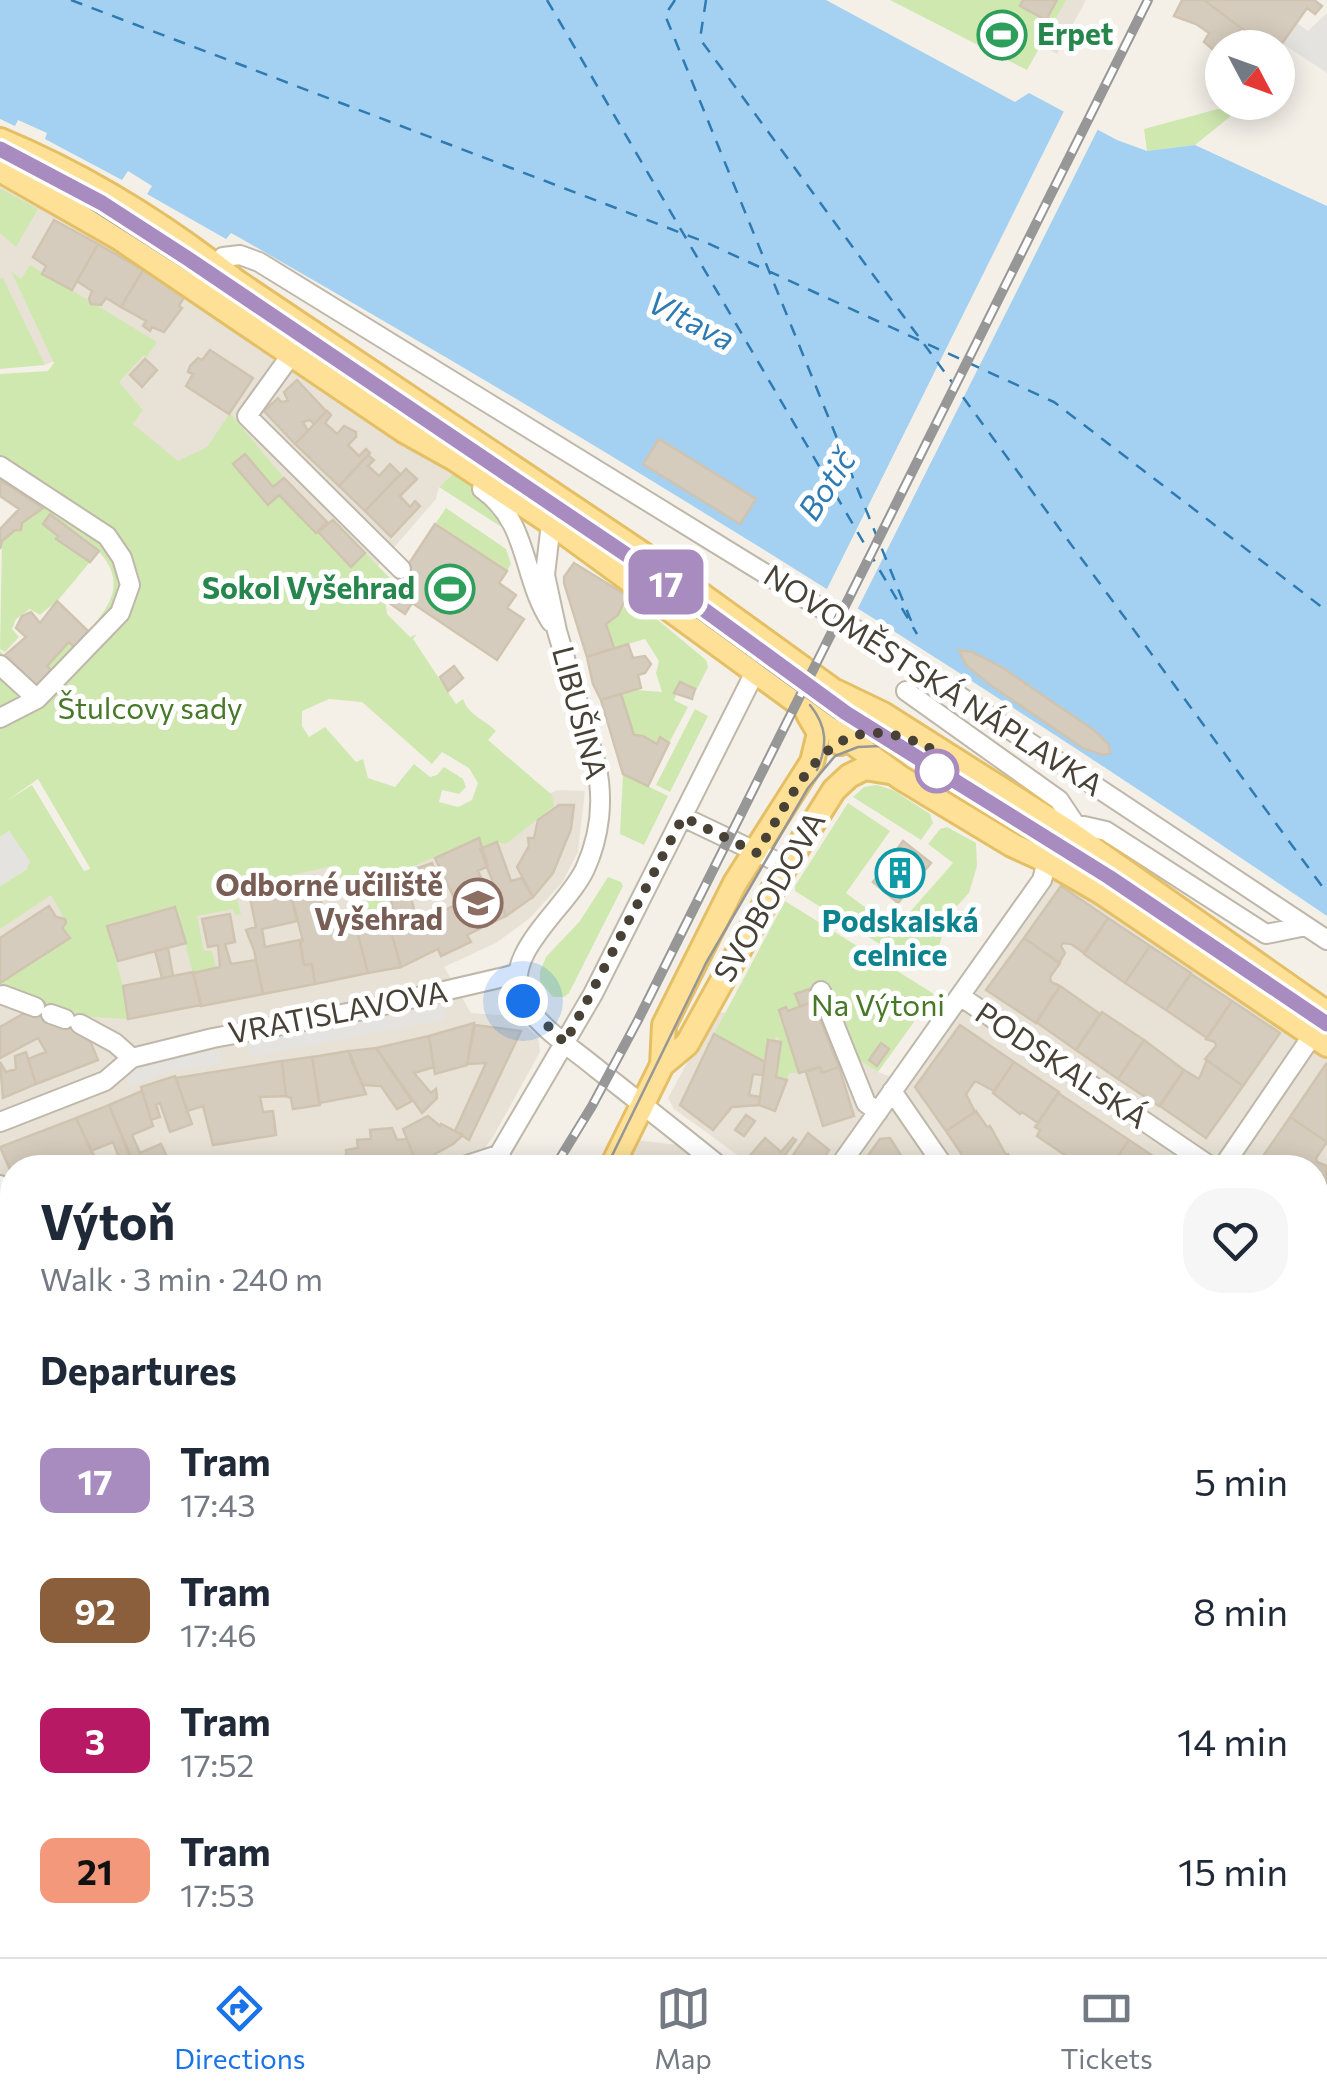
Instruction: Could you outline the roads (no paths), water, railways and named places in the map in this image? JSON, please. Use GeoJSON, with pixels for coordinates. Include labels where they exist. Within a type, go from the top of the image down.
{"type":"FeatureCollection","features":[{"type":"Feature","properties":{"kind":"main road"},"geometry":{"type":"LineString","coordinates":[[0,140],[45,160],[139,214],[674,576],[833,690],[883,714],[1070,832],[1327,1013]]}},
{"type":"Feature","properties":{"kind":"main road"},"geometry":{"type":"LineString","coordinates":[[0,170],[119,238],[432,450],[456,460],[576,542],[901,778],[1129,911],[1320,1040]]}},
{"type":"Feature","properties":{"kind":"main road"},"geometry":{"type":"LineString","coordinates":[[833,690],[846,713],[848,740],[834,790]]}},
{"type":"Feature","properties":{"kind":"main road","name":"SVOBODOVA"},"geometry":{"type":"LineString","coordinates":[[617,1155],[662,1064],[664,1025],[735,884],[812,762],[819,733],[803,707]]}},
{"type":"Feature","properties":{"kind":"main road","name":"SVOBODOVA"},"geometry":{"type":"LineString","coordinates":[[812,762],[848,740],[874,731],[936,750]]}},
{"type":"Feature","properties":{"kind":"main road","name":"SVOBODOVA"},"geometry":{"type":"LineString","coordinates":[[662,1064],[687,1044],[786,866],[834,790],[865,768],[884,770],[901,778]]}},
{"type":"Feature","properties":{"kind":"street","name":"NOVOMĚSTSKÁ NÁPLAVKA"},"geometry":{"type":"LineString","coordinates":[[223,258],[240,254],[259,262],[897,654],[1327,940]]}},
{"type":"Feature","properties":{"kind":"street"},"geometry":{"type":"LineString","coordinates":[[309,330],[247,416],[401,569]]}},
{"type":"Feature","properties":{"kind":"street"},"geometry":{"type":"LineString","coordinates":[[432,450],[503,506],[518,532],[539,604],[557,631]]}},
{"type":"Feature","properties":{"kind":"street"},"geometry":{"type":"LineString","coordinates":[[0,466],[107,536],[122,558],[130,585],[120,613],[38,699],[0,718]]}},
{"type":"Feature","properties":{"kind":"street","name":"LIBUŠINA"},"geometry":{"type":"LineString","coordinates":[[517,974],[525,950],[584,871],[600,816],[600,781],[545,575],[550,524],[546,490]]}},
{"type":"Feature","properties":{"kind":"street"},"geometry":{"type":"LineString","coordinates":[[549,550],[566,541],[576,542]]}},
{"type":"Feature","properties":{"kind":"street"},"geometry":{"type":"LineString","coordinates":[[0,665],[38,699]]}},
{"type":"Feature","properties":{"kind":"street"},"geometry":{"type":"LineString","coordinates":[[500,1155],[565,1043],[755,672]]}},
{"type":"Feature","properties":{"kind":"street"},"geometry":{"type":"LineString","coordinates":[[906,691],[1060,800],[1075,824],[1106,831],[1266,934],[1306,926]]}},
{"type":"Feature","properties":{"kind":"street"},"geometry":{"type":"LineString","coordinates":[[683,817],[786,866]]}},
{"type":"Feature","properties":{"kind":"street"},"geometry":{"type":"LineString","coordinates":[[847,1155],[1042,880],[1047,861]]}},
{"type":"Feature","properties":{"kind":"street"},"geometry":{"type":"LineString","coordinates":[[517,974],[523,1001],[565,1043],[706,1155]]}},
{"type":"Feature","properties":{"kind":"street","name":"VRATISLAVOVA"},"geometry":{"type":"LineString","coordinates":[[0,1122],[105,1081],[132,1058],[517,974]]}},
{"type":"Feature","properties":{"kind":"street"},"geometry":{"type":"LineString","coordinates":[[822,991],[866,1103],[878,1112]]}},
{"type":"Feature","properties":{"kind":"street"},"geometry":{"type":"LineString","coordinates":[[3,995],[115,1042],[132,1058]]}},
{"type":"Feature","properties":{"kind":"street","name":"PODSKALSKÁ"},"geometry":{"type":"LineString","coordinates":[[960,996],[1194,1155]]}},
{"type":"Feature","properties":{"kind":"street"},"geometry":{"type":"LineString","coordinates":[[1232,1155],[1320,1040],[1327,1013]]}},
{"type":"Feature","properties":{"kind":"street"},"geometry":{"type":"LineString","coordinates":[[892,1092],[935,1155]]}},
{"type":"Feature","properties":{"kind":"water"},"geometry":{"type":"Polygon","coordinates":[[[0,0],[826,0],[1015,102],[1029,93],[1117,140],[1147,151],[1195,145],[1327,206],[1327,916],[1058,737],[649,479],[231,233],[226,239],[147,194],[152,186],[128,171],[122,180],[45,139],[47,133],[18,120],[15,126],[0,119],[0,0]]]}},
{"type":"Feature","properties":{"kind":"tram line","name":"17"},"geometry":{"type":"LineString","coordinates":[[0,149],[49,172],[187,258],[655,574],[846,713],[1109,877],[1327,1024]]}},
{"type":"Feature","properties":{"kind":"tram line"},"geometry":{"type":"LineString","coordinates":[[0,158],[54,185],[211,285],[595,543],[834,717],[1104,884],[1327,1034]]}},
{"type":"Feature","properties":{"kind":"tram line"},"geometry":{"type":"LineString","coordinates":[[810,705],[824,736],[817,770]]}},
{"type":"Feature","properties":{"kind":"tram line"},"geometry":{"type":"LineString","coordinates":[[612,1155],[706,963],[808,788],[835,756],[858,747],[880,746]]}},
{"type":"Feature","properties":{"kind":"railway"},"geometry":{"type":"LineString","coordinates":[[562,1155],[638,1020],[1148,0]]}},
{"type":"Feature","properties":{"kind":"place","name":"Erpet"},"geometry":{"type":"Point","coordinates":[1002,35]}},
{"type":"Feature","properties":{"kind":"place","name":"Sokol Vyšehrad"},"geometry":{"type":"Point","coordinates":[450,589]}},
{"type":"Feature","properties":{"kind":"place","name":"Podskalská celnice"},"geometry":{"type":"Point","coordinates":[900,873]}},
{"type":"Feature","properties":{"kind":"place","name":"Odborné učiliště Vyšehrad"},"geometry":{"type":"Point","coordinates":[478,903]}},
{"type":"Feature","properties":{"kind":"water label","name":"Vltava"},"geometry":{"type":"Point","coordinates":[691,321]}},
{"type":"Feature","properties":{"kind":"water label","name":"Botič"},"geometry":{"type":"Point","coordinates":[827,485]}},
{"type":"Feature","properties":{"kind":"park label","name":"Štulcovy sady"},"geometry":{"type":"Point","coordinates":[150,709]}},
{"type":"Feature","properties":{"kind":"park label","name":"Na Výtoni"},"geometry":{"type":"Point","coordinates":[878,1006]}}]}
